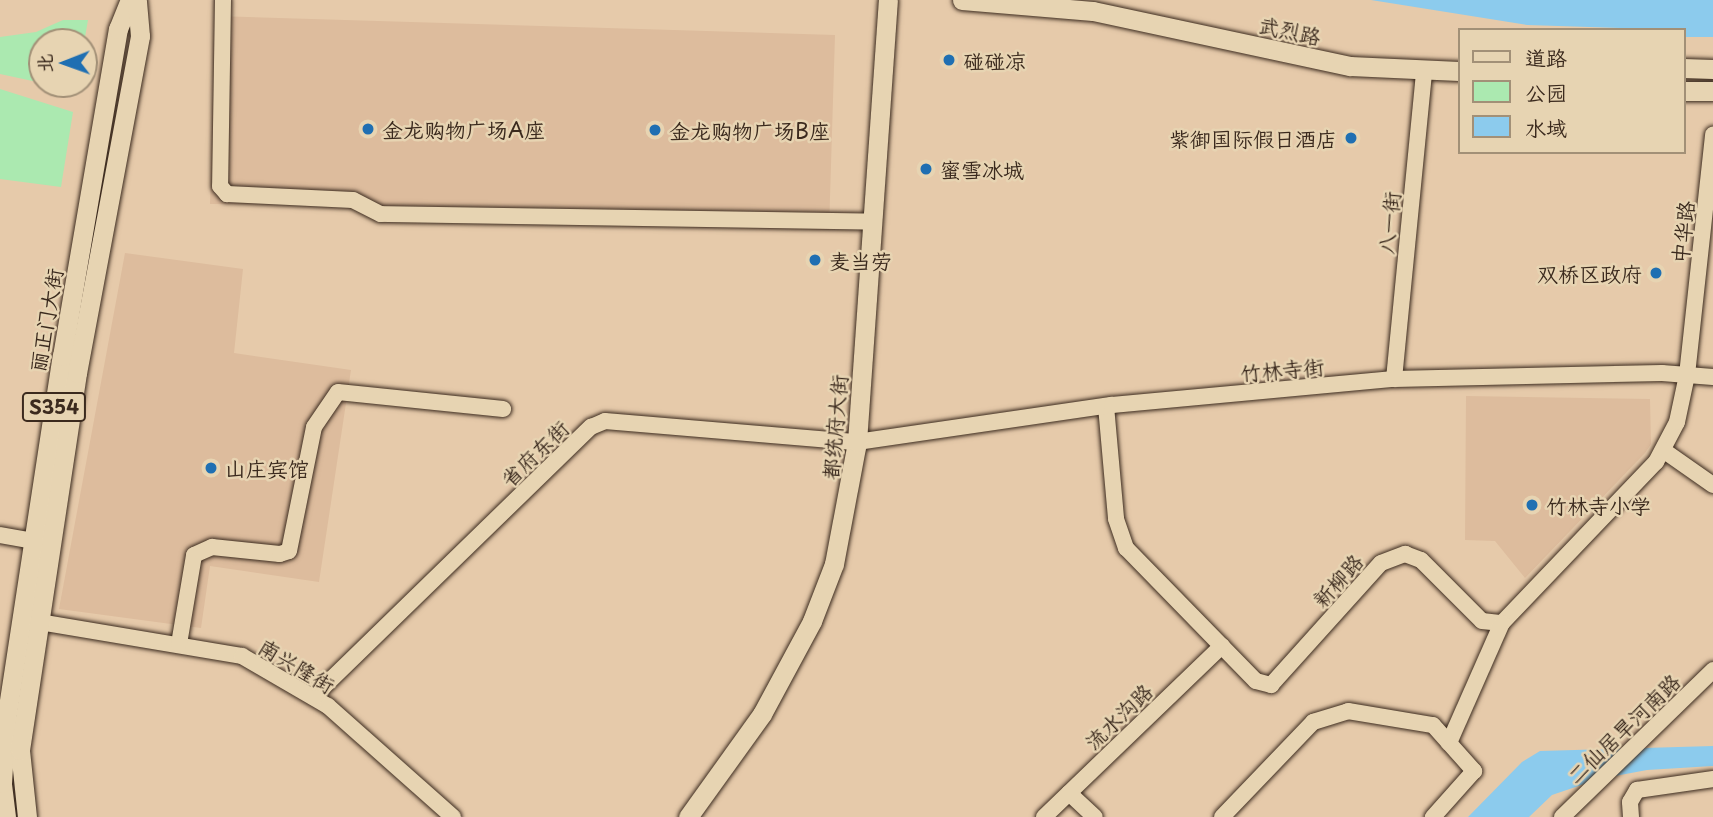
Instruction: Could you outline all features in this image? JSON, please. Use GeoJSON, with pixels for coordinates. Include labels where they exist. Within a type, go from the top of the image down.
{"type":"FeatureCollection","features":[{"type":"Feature","properties":{"kind":"main road","name":"丽正门大街"},"geometry":{"type":"LineString","coordinates":[[6,817],[2,783],[6,720],[33,541],[118,29],[130,0]]}},
{"type":"Feature","properties":{"kind":"main road","name":"丽正门大街"},"geometry":{"type":"LineString","coordinates":[[27,817],[20,750],[78,373],[140,36],[137,0]]}},
{"type":"Feature","properties":{"kind":"main road","name":"都统府大街"},"geometry":{"type":"LineString","coordinates":[[688,817],[762,714],[812,621],[834,564],[857,442],[888,0]]}},
{"type":"Feature","properties":{"kind":"main road","name":"武烈路"},"geometry":{"type":"LineString","coordinates":[[962,0],[1093,11],[1350,66],[1447,73]]}},
{"type":"Feature","properties":{"kind":"main road"},"geometry":{"type":"LineString","coordinates":[[1685,68],[1713,69]]}},
{"type":"Feature","properties":{"kind":"main road"},"geometry":{"type":"LineString","coordinates":[[1685,91],[1713,91]]}},
{"type":"Feature","properties":{"kind":"street"},"geometry":{"type":"LineString","coordinates":[[223,0],[220,186],[227,194],[353,200],[381,214],[873,222]]}},
{"type":"Feature","properties":{"kind":"street","name":"八一街"},"geometry":{"type":"LineString","coordinates":[[1394,379],[1447,73]]}},
{"type":"Feature","properties":{"kind":"street","name":"中华路"},"geometry":{"type":"LineString","coordinates":[[1687,375],[1713,134]]}},
{"type":"Feature","properties":{"kind":"street"},"geometry":{"type":"LineString","coordinates":[[1449,743],[1503,623],[1663,450],[1677,422],[1687,375]]}},
{"type":"Feature","properties":{"kind":"street","name":"竹林寺街"},"geometry":{"type":"LineString","coordinates":[[857,442],[1105,406],[1394,379],[1687,375],[1713,377]]}},
{"type":"Feature","properties":{"kind":"street"},"geometry":{"type":"LineString","coordinates":[[179,643],[194,555],[212,547],[280,554],[289,551],[314,427],[338,392],[503,409]]}},
{"type":"Feature","properties":{"kind":"street","name":"新柳路"},"geometry":{"type":"LineString","coordinates":[[1105,406],[1116,519],[1126,548],[1256,681],[1270,685],[1381,563],[1405,554],[1421,560],[1482,621],[1503,623]]}},
{"type":"Feature","properties":{"kind":"street","name":"省府东街"},"geometry":{"type":"LineString","coordinates":[[313,697],[591,427],[623,420],[857,442]]}},
{"type":"Feature","properties":{"kind":"street"},"geometry":{"type":"LineString","coordinates":[[1663,450],[1713,485]]}},
{"type":"Feature","properties":{"kind":"street"},"geometry":{"type":"LineString","coordinates":[[0,535],[33,541]]}},
{"type":"Feature","properties":{"kind":"street","name":"南兴隆街"},"geometry":{"type":"LineString","coordinates":[[40,622],[179,643],[242,656],[313,697],[453,817]]}},
{"type":"Feature","properties":{"kind":"street","name":"流水沟路"},"geometry":{"type":"LineString","coordinates":[[1044,817],[1222,646]]}},
{"type":"Feature","properties":{"kind":"street","name":"二仙居旱河南路"},"geometry":{"type":"LineString","coordinates":[[1562,817],[1713,670]]}},
{"type":"Feature","properties":{"kind":"street"},"geometry":{"type":"LineString","coordinates":[[1222,817],[1313,722],[1348,711],[1433,725],[1475,771],[1433,817]]}},
{"type":"Feature","properties":{"kind":"street"},"geometry":{"type":"LineString","coordinates":[[1630,810],[1637,790],[1713,779]]}},
{"type":"Feature","properties":{"kind":"street"},"geometry":{"type":"LineString","coordinates":[[1069,793],[1095,817]]}},
{"type":"Feature","properties":{"kind":"street"},"geometry":{"type":"LineString","coordinates":[[0,810],[6,817]]}},
{"type":"Feature","properties":{"kind":"shaded area"},"geometry":{"type":"Polygon","coordinates":[[[215,16],[835,35],[829,230],[374,221],[354,205],[210,204],[215,16]]]}},
{"type":"Feature","properties":{"kind":"shaded area","name":"山庄宾馆"},"geometry":{"type":"Polygon","coordinates":[[[125,253],[243,269],[234,353],[351,370],[319,582],[210,566],[201,628],[59,609],[125,253]]]}},
{"type":"Feature","properties":{"kind":"shaded area","name":"竹林寺小学"},"geometry":{"type":"Polygon","coordinates":[[[1466,396],[1650,399],[1651,444],[1645,453],[1525,578],[1495,541],[1465,540],[1466,396]]]}},
{"type":"Feature","properties":{"kind":"green space"},"geometry":{"type":"Polygon","coordinates":[[[63,20],[88,20],[87,28],[45,28],[63,20]]]}},
{"type":"Feature","properties":{"kind":"green space"},"geometry":{"type":"Polygon","coordinates":[[[28,33],[28,80],[0,74],[0,37],[28,33]]]}},
{"type":"Feature","properties":{"kind":"green space"},"geometry":{"type":"Polygon","coordinates":[[[0,89],[73,112],[61,187],[0,179],[0,89]]]}},
{"type":"Feature","properties":{"kind":"water"},"geometry":{"type":"Polygon","coordinates":[[[1371,0],[1713,0],[1713,37],[1685,37],[1685,28],[1527,25],[1371,0]]]}},
{"type":"Feature","properties":{"kind":"water"},"geometry":{"type":"Polygon","coordinates":[[[1713,746],[1713,766],[1647,770],[1599,779],[1552,795],[1529,817],[1468,817],[1522,762],[1540,751],[1713,746]]]}},
{"type":"Feature","properties":{"kind":"place","name":"碰碰凉"},"geometry":{"type":"Point","coordinates":[949,60]}},
{"type":"Feature","properties":{"kind":"place","name":"金龙购物广场A座"},"geometry":{"type":"Point","coordinates":[368,129]}},
{"type":"Feature","properties":{"kind":"place","name":"金龙购物广场B座"},"geometry":{"type":"Point","coordinates":[655,130]}},
{"type":"Feature","properties":{"kind":"place","name":"紫御国际假日酒店"},"geometry":{"type":"Point","coordinates":[1351,138]}},
{"type":"Feature","properties":{"kind":"place","name":"蜜雪冰城"},"geometry":{"type":"Point","coordinates":[926,169]}},
{"type":"Feature","properties":{"kind":"place","name":"麦当劳"},"geometry":{"type":"Point","coordinates":[815,260]}},
{"type":"Feature","properties":{"kind":"place","name":"双桥区政府"},"geometry":{"type":"Point","coordinates":[1656,273]}},
{"type":"Feature","properties":{"kind":"place","name":"山庄宾馆"},"geometry":{"type":"Point","coordinates":[211,468]}},
{"type":"Feature","properties":{"kind":"place","name":"竹林寺小学"},"geometry":{"type":"Point","coordinates":[1532,505]}}]}
